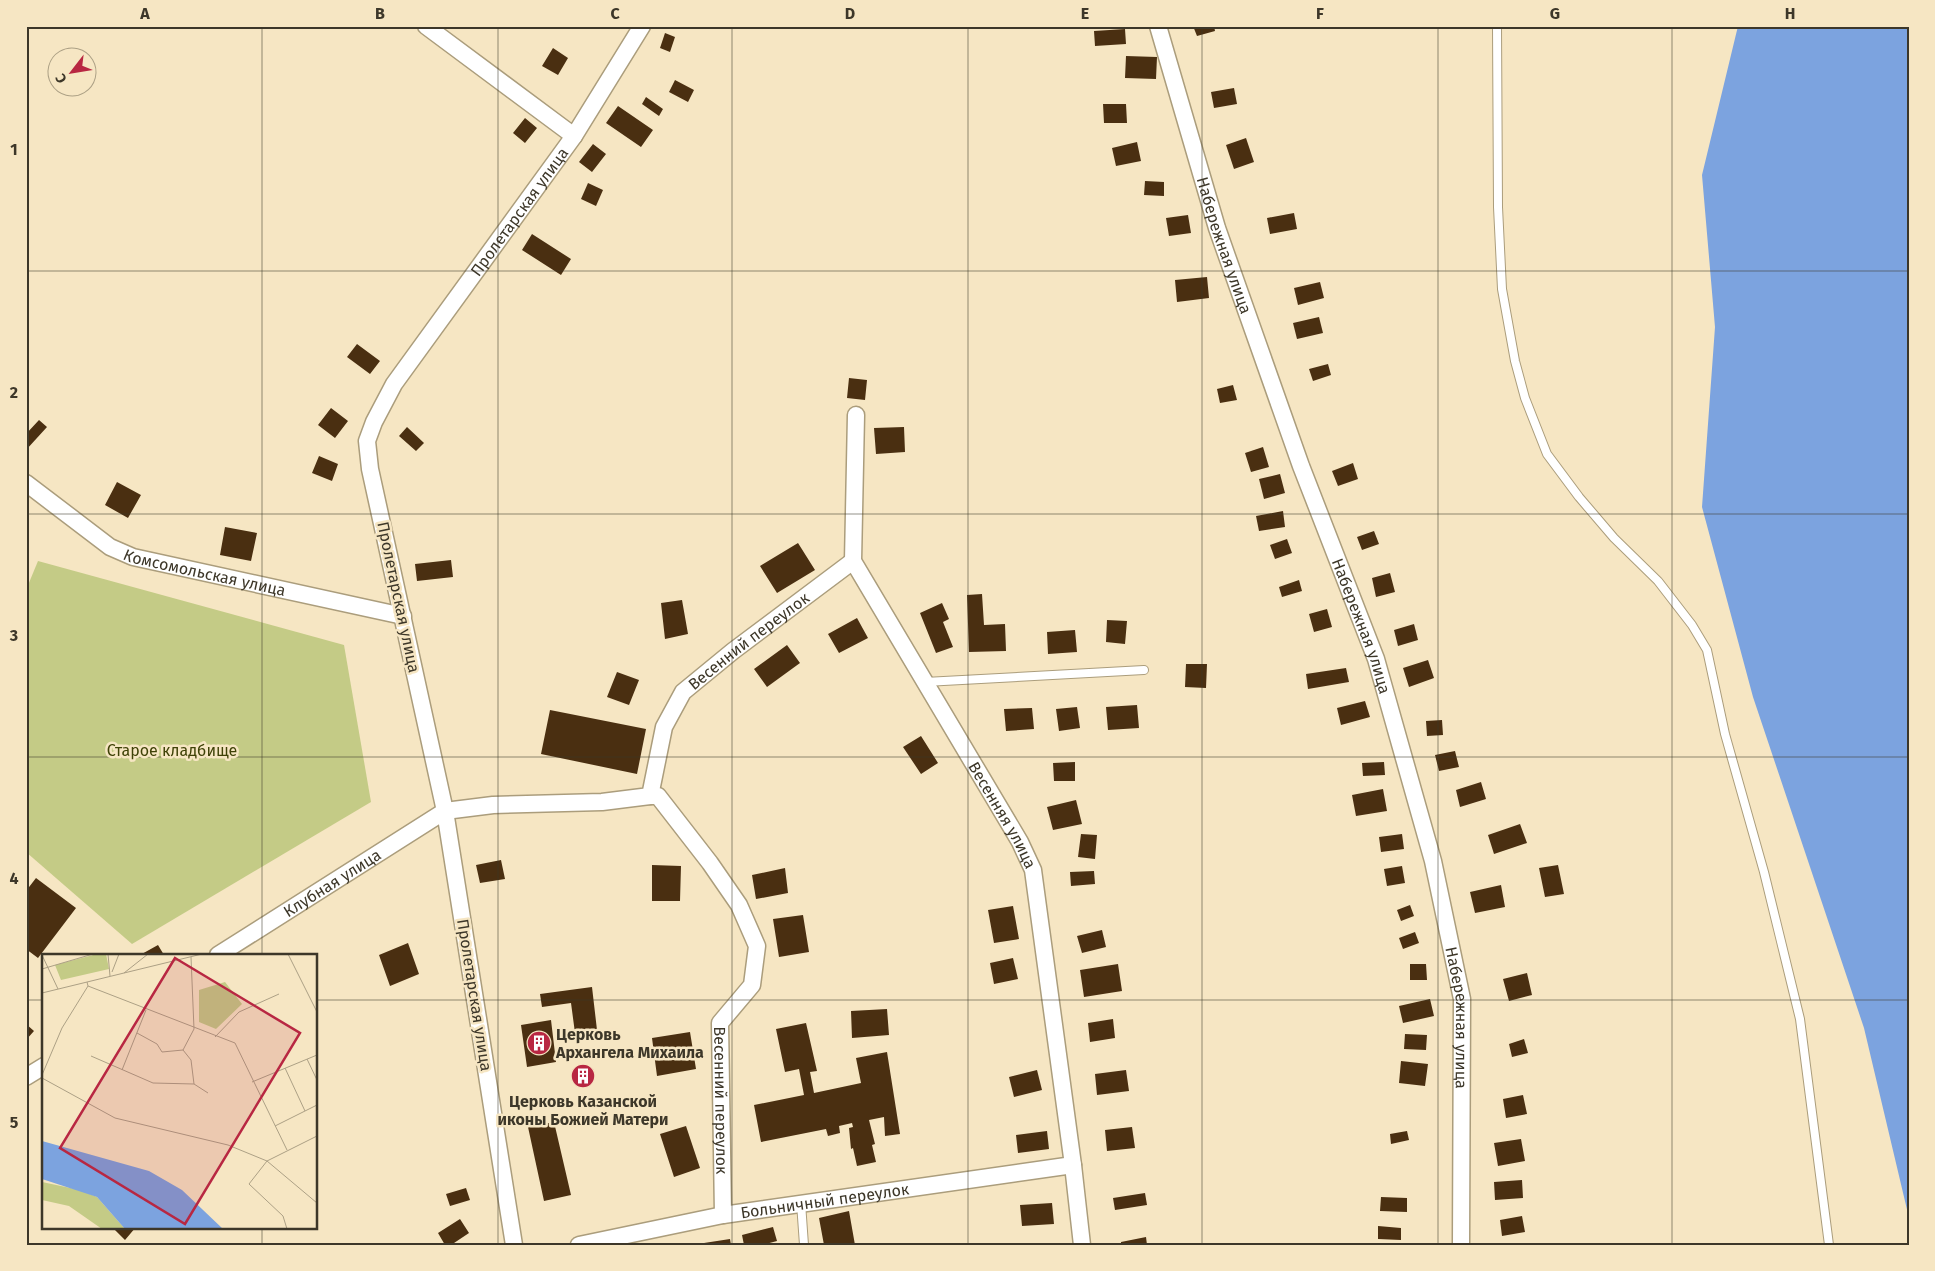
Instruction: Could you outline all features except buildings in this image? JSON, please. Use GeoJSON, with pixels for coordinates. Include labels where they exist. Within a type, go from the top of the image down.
{"type":"FeatureCollection","features":[{"type":"Feature","properties":{"kind":"street"},"geometry":{"type":"LineString","coordinates":[[426,26],[574,136]]}},
{"type":"Feature","properties":{"kind":"street","name":"Пролетарская улица"},"geometry":{"type":"LineString","coordinates":[[514,1245],[446,811],[370,469],[367,442],[374,422],[394,384],[574,136],[642,26]]}},
{"type":"Feature","properties":{"kind":"street","name":"Набережная улица"},"geometry":{"type":"LineString","coordinates":[[1158,26],[1217,228],[1301,466],[1376,659],[1433,861],[1462,999],[1461,1245]]}},
{"type":"Feature","properties":{"kind":"street"},"geometry":{"type":"LineString","coordinates":[[853,561],[856,415]]}},
{"type":"Feature","properties":{"kind":"street","name":"Комсомольская улица"},"geometry":{"type":"LineString","coordinates":[[26,483],[110,547],[133,557],[403,616]]}},
{"type":"Feature","properties":{"kind":"street","name":"Весенняя улица"},"geometry":{"type":"LineString","coordinates":[[853,561],[1020,842],[1032,870],[1073,1165],[1082,1245]]}},
{"type":"Feature","properties":{"kind":"street","name":"Весенний переулок"},"geometry":{"type":"LineString","coordinates":[[723,1215],[720,1023],[752,985],[757,946],[739,905],[710,863],[658,796],[650,796],[664,727],[683,692],[733,651],[853,561]]}},
{"type":"Feature","properties":{"kind":"street"},"geometry":{"type":"LineString","coordinates":[[446,811],[493,805],[602,802],[650,796]]}},
{"type":"Feature","properties":{"kind":"street","name":"Клубная улица"},"geometry":{"type":"LineString","coordinates":[[220,954],[446,811]]}},
{"type":"Feature","properties":{"kind":"street"},"geometry":{"type":"LineString","coordinates":[[26,1077],[42,1067]]}},
{"type":"Feature","properties":{"kind":"street","name":"Больничный переулок"},"geometry":{"type":"LineString","coordinates":[[579,1245],[723,1215],[1073,1165]]}},
{"type":"Feature","properties":{"kind":"lane"},"geometry":{"type":"LineString","coordinates":[[1497,26],[1498,207],[1502,289],[1515,361],[1525,398],[1547,454],[1579,497],[1614,538],[1658,581],[1692,625],[1707,650],[1725,734],[1764,872],[1800,1019],[1829,1245]]}},
{"type":"Feature","properties":{"kind":"lane"},"geometry":{"type":"LineString","coordinates":[[925,682],[1144,670]]}},
{"type":"Feature","properties":{"kind":"lane"},"geometry":{"type":"LineString","coordinates":[[801,1204],[804,1245]]}},
{"type":"Feature","properties":{"kind":"green space","name":"Старое кладбище"},"geometry":{"type":"Polygon","coordinates":[[[38,561],[344,645],[371,802],[132,944],[26,852],[26,590],[38,561]]]}},
{"type":"Feature","properties":{"kind":"water"},"geometry":{"type":"Polygon","coordinates":[[[1738,26],[1909,26],[1909,1218],[1864,1028],[1753,697],[1702,507],[1715,327],[1702,175],[1738,26]]]}},
{"type":"Feature","properties":{"kind":"place","name":"Церковь Архангела Михаила"},"geometry":{"type":"Point","coordinates":[539,1043]}},
{"type":"Feature","properties":{"kind":"place","name":"Церковь Казанской иконы Божией Матери"},"geometry":{"type":"Point","coordinates":[583,1076]}}]}
